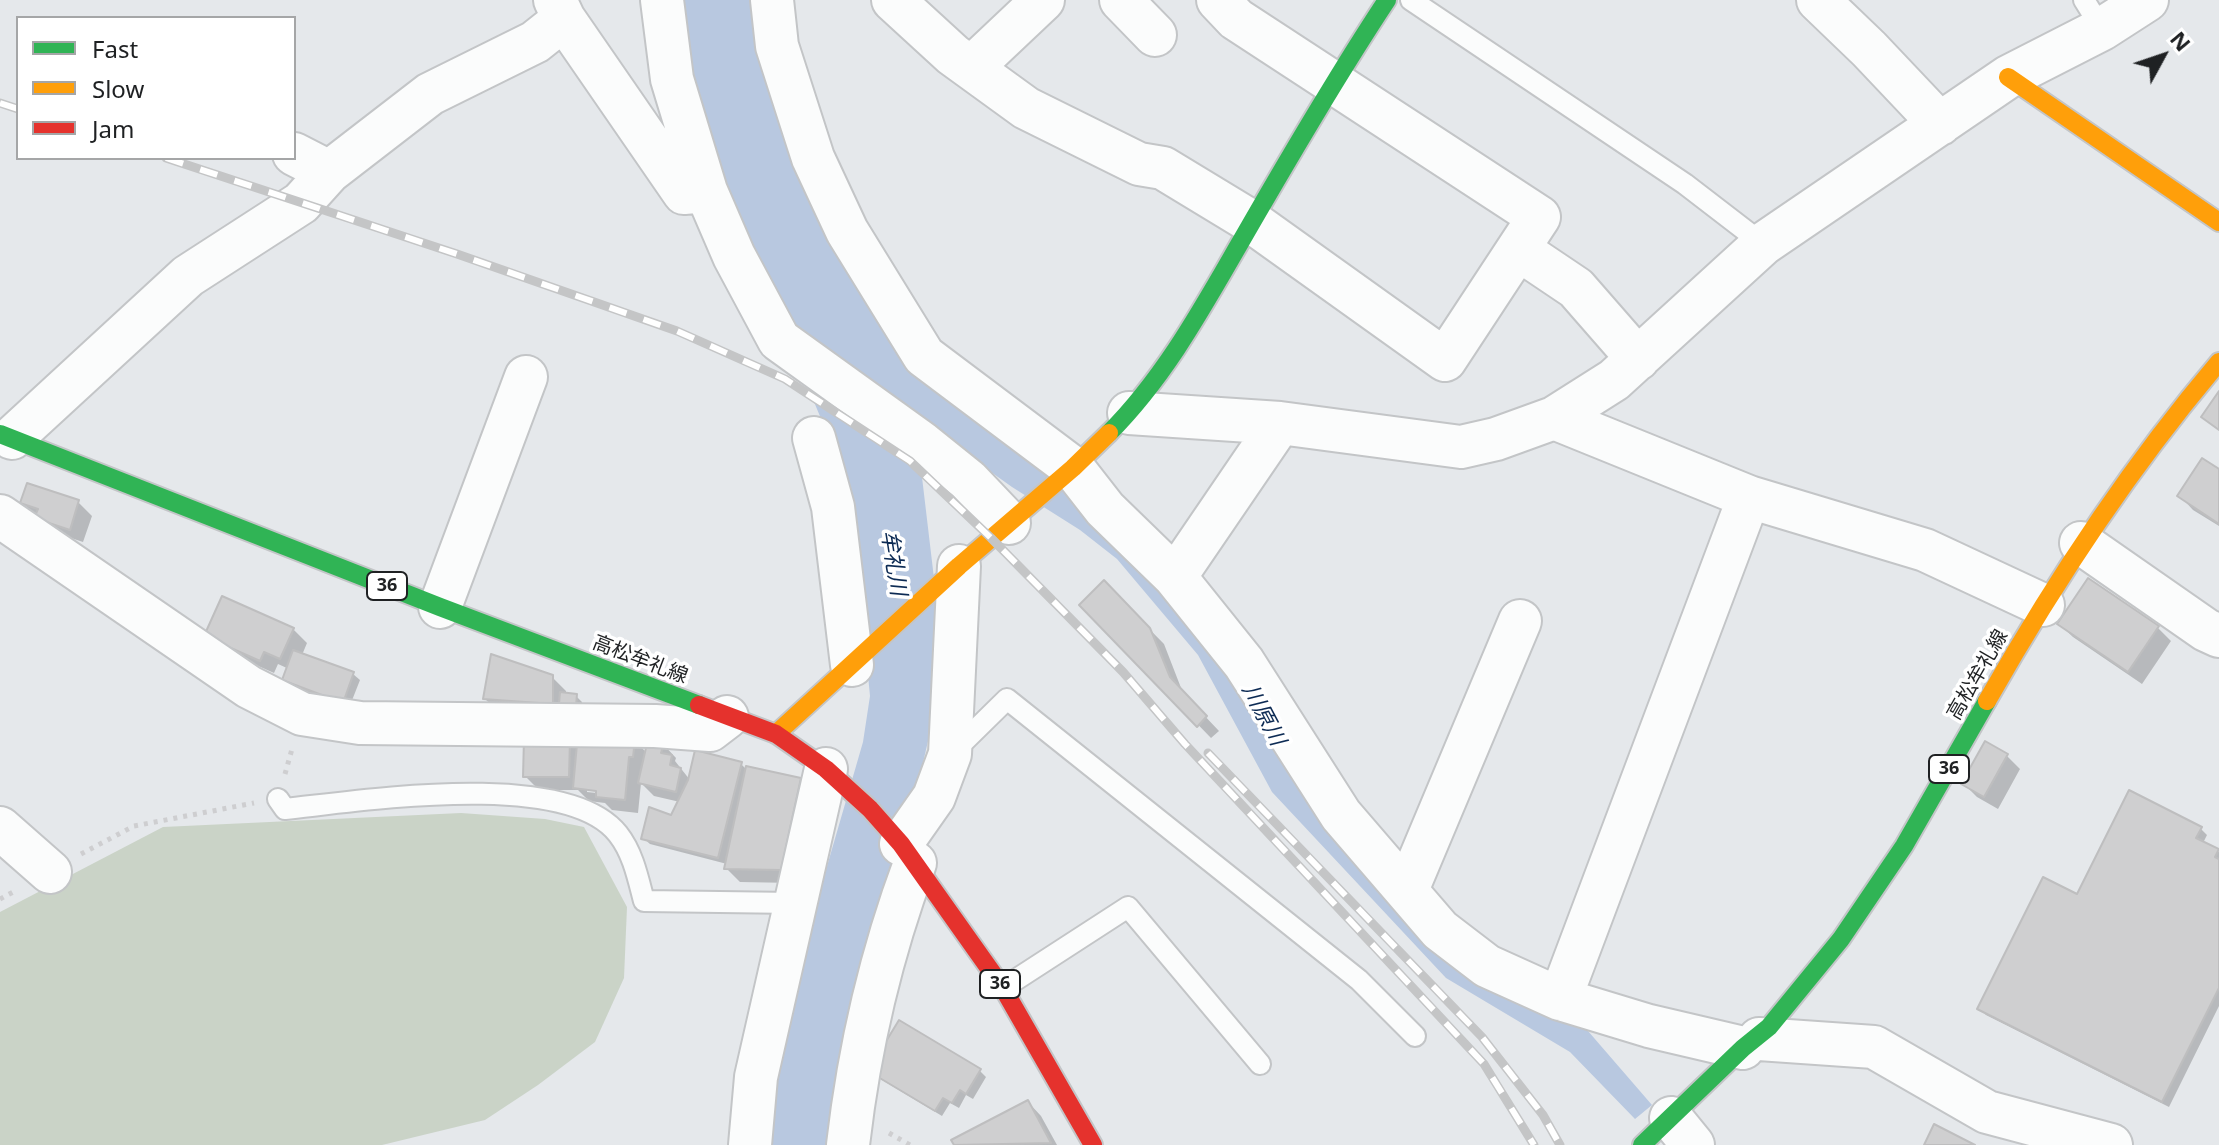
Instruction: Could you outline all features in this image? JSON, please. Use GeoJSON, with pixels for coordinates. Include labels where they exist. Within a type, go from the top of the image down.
{"type":"FeatureCollection","features":[{"type":"Feature","properties":{"kind":"main road"},"geometry":{"type":"LineString","coordinates":[[776,734],[959,566],[1066,475],[1129,413],[1170,360],[1333,82],[1387,0]]}},
{"type":"Feature","properties":{"kind":"main road"},"geometry":{"type":"LineString","coordinates":[[2008,77],[2219,222]]}},
{"type":"Feature","properties":{"kind":"main road","name":"高松牟礼線"},"geometry":{"type":"LineString","coordinates":[[1669,1136],[1829,956],[1869,902],[2104,507],[2219,362]]}},
{"type":"Feature","properties":{"kind":"main road","name":"高松牟礼線"},"geometry":{"type":"LineString","coordinates":[[6,436],[440,607],[776,734],[836,778],[902,847],[1003,988],[1093,1145]]}},
{"type":"Feature","properties":{"kind":"street"},"geometry":{"type":"LineString","coordinates":[[662,0],[672,79],[706,191],[734,256],[779,340],[922,443],[968,480],[1009,523]]}},
{"type":"Feature","properties":{"kind":"street"},"geometry":{"type":"LineString","coordinates":[[772,0],[777,46],[813,158],[847,231],[924,356],[1105,509],[1175,577],[1244,663],[1341,815],[1440,930],[1487,966],[1560,999],[1649,1026],[1751,1043],[1874,1047],[1987,1112],[2111,1145]]}},
{"type":"Feature","properties":{"kind":"street"},"geometry":{"type":"LineString","coordinates":[[893,0],[953,55],[1026,108],[1139,164],[1163,168],[1252,222],[1445,360],[1539,217],[1236,19],[1218,0]]}},
{"type":"Feature","properties":{"kind":"street"},"geometry":{"type":"LineString","coordinates":[[971,68],[1043,0]]}},
{"type":"Feature","properties":{"kind":"street"},"geometry":{"type":"LineString","coordinates":[[1121,0],[1155,35]]}},
{"type":"Feature","properties":{"kind":"street"},"geometry":{"type":"LineString","coordinates":[[1818,0],[1940,124]]}},
{"type":"Feature","properties":{"kind":"street"},"geometry":{"type":"LineString","coordinates":[[1129,413],[1280,423],[1461,447],[1496,439],[1554,418],[1614,380],[1763,244],[2008,77],[2093,15],[2147,0]]}},
{"type":"Feature","properties":{"kind":"street"},"geometry":{"type":"LineString","coordinates":[[6,436],[188,276],[301,203],[312,163],[430,94],[535,42],[559,9],[684,193],[706,191]]}},
{"type":"Feature","properties":{"kind":"street"},"geometry":{"type":"LineString","coordinates":[[1518,249],[1576,288],[1638,359]]}},
{"type":"Feature","properties":{"kind":"street"},"geometry":{"type":"LineString","coordinates":[[440,607],[526,377]]}},
{"type":"Feature","properties":{"kind":"street"},"geometry":{"type":"LineString","coordinates":[[1554,418],[1749,497],[1925,550],[2043,605]]}},
{"type":"Feature","properties":{"kind":"street"},"geometry":{"type":"LineString","coordinates":[[1175,577],[1280,423]]}},
{"type":"Feature","properties":{"kind":"street"},"geometry":{"type":"LineString","coordinates":[[814,438],[833,507],[852,665]]}},
{"type":"Feature","properties":{"kind":"street"},"geometry":{"type":"LineString","coordinates":[[1560,999],[1749,497]]}},
{"type":"Feature","properties":{"kind":"street"},"geometry":{"type":"LineString","coordinates":[[0,516],[249,687],[302,714],[360,723],[655,726],[710,730],[727,717]]}},
{"type":"Feature","properties":{"kind":"street"},"geometry":{"type":"LineString","coordinates":[[2081,543],[2219,636]]}},
{"type":"Feature","properties":{"kind":"street"},"geometry":{"type":"LineString","coordinates":[[848,1145],[855,1084],[895,917],[902,847],[934,797],[950,754],[959,566]]}},
{"type":"Feature","properties":{"kind":"street"},"geometry":{"type":"LineString","coordinates":[[1407,890],[1520,621]]}},
{"type":"Feature","properties":{"kind":"street"},"geometry":{"type":"LineString","coordinates":[[750,1145],[756,1077],[795,903],[836,778]]}},
{"type":"Feature","properties":{"kind":"street"},"geometry":{"type":"LineString","coordinates":[[0,828],[50,872]]}},
{"type":"Feature","properties":{"kind":"lane"},"geometry":{"type":"LineString","coordinates":[[1411,0],[1685,184],[1763,244]]}},
{"type":"Feature","properties":{"kind":"lane"},"geometry":{"type":"LineString","coordinates":[[950,754],[1007,699],[1359,980],[1415,1036]]}},
{"type":"Feature","properties":{"kind":"lane"},"geometry":{"type":"LineString","coordinates":[[278,799],[285,809],[426,795],[499,794],[556,801],[590,811],[617,832],[633,861],[644,901],[795,903]]}},
{"type":"Feature","properties":{"kind":"lane"},"geometry":{"type":"LineString","coordinates":[[1003,988],[1128,907],[1260,1064]]}},
{"type":"Feature","properties":{"kind":"path"},"geometry":{"type":"LineString","coordinates":[[0,899],[134,826],[278,799],[302,714]]}},
{"type":"Feature","properties":{"kind":"path"},"geometry":{"type":"LineString","coordinates":[[889,1133],[910,1145]]}},
{"type":"Feature","properties":{"kind":"shaded area"},"geometry":{"type":"Polygon","coordinates":[[[461,813],[545,819],[584,827],[627,907],[624,978],[595,1042],[538,1085],[485,1120],[382,1145],[0,1145],[0,912],[163,827],[461,813]]]}},
{"type":"Feature","properties":{"kind":"water"},"geometry":{"type":"Polygon","coordinates":[[[677,0],[762,0],[816,200],[1521,997],[1588,1031],[1652,1105],[1635,1119],[1570,1052],[1446,978],[1272,792],[1198,655],[1117,559],[1080,530],[1012,487],[915,418],[942,646],[940,689],[835,1145],[769,1145],[779,1032],[863,742],[870,696],[864,634],[824,426],[691,104],[677,0]]]}},
{"type":"Feature","properties":{"kind":"building"},"geometry":{"type":"Polygon","coordinates":[[[2219,391],[2219,430],[2201,417],[2219,391]]]}},
{"type":"Feature","properties":{"kind":"building"},"geometry":{"type":"Polygon","coordinates":[[[2202,458],[2219,469],[2219,524],[2177,496],[2202,458]]]}},
{"type":"Feature","properties":{"kind":"building"},"geometry":{"type":"Polygon","coordinates":[[[27,483],[79,500],[70,530],[34,518],[38,509],[20,503],[27,483]]]}},
{"type":"Feature","properties":{"kind":"building"},"geometry":{"type":"Polygon","coordinates":[[[2088,578],[2159,626],[2128,672],[2057,624],[2088,578]]]}},
{"type":"Feature","properties":{"kind":"building"},"geometry":{"type":"Polygon","coordinates":[[[1104,580],[1150,628],[1170,677],[1207,716],[1197,727],[1079,605],[1104,580]]]}},
{"type":"Feature","properties":{"kind":"building"},"geometry":{"type":"Polygon","coordinates":[[[222,596],[294,628],[280,659],[264,652],[260,661],[204,636],[222,596]]]}},
{"type":"Feature","properties":{"kind":"building"},"geometry":{"type":"Polygon","coordinates":[[[293,650],[354,672],[343,703],[282,680],[293,650]]]}},
{"type":"Feature","properties":{"kind":"building"},"geometry":{"type":"Polygon","coordinates":[[[491,654],[553,675],[553,704],[483,699],[491,654]]]}},
{"type":"Feature","properties":{"kind":"building"},"geometry":{"type":"Polygon","coordinates":[[[560,692],[577,694],[576,706],[559,704],[560,692]]]}},
{"type":"Feature","properties":{"kind":"building"},"geometry":{"type":"Polygon","coordinates":[[[578,733],[635,739],[633,757],[629,757],[625,800],[596,797],[596,791],[573,788],[578,733]]]}},
{"type":"Feature","properties":{"kind":"building"},"geometry":{"type":"Polygon","coordinates":[[[524,738],[570,739],[569,777],[523,777],[524,738]]]}},
{"type":"Feature","properties":{"kind":"building"},"geometry":{"type":"Polygon","coordinates":[[[648,739],[664,742],[661,753],[672,755],[670,765],[681,768],[676,792],[638,783],[648,739]]]}},
{"type":"Feature","properties":{"kind":"building"},"geometry":{"type":"Polygon","coordinates":[[[1985,741],[2008,754],[1984,797],[1961,784],[1985,741]]]}},
{"type":"Feature","properties":{"kind":"building"},"geometry":{"type":"Polygon","coordinates":[[[695,750],[742,762],[718,858],[641,839],[649,807],[671,815],[688,780],[695,750]]]}},
{"type":"Feature","properties":{"kind":"building"},"geometry":{"type":"Polygon","coordinates":[[[746,766],[801,778],[781,870],[724,869],[746,766]]]}},
{"type":"Feature","properties":{"kind":"building"},"geometry":{"type":"Polygon","coordinates":[[[2129,790],[2202,827],[2196,838],[2219,849],[2215,857],[2219,859],[2219,988],[2162,1102],[1977,1009],[2043,877],[2077,894],[2129,790]]]}},
{"type":"Feature","properties":{"kind":"building"},"geometry":{"type":"Polygon","coordinates":[[[899,1020],[981,1069],[966,1094],[960,1090],[952,1103],[943,1098],[935,1111],[868,1071],[899,1020]]]}},
{"type":"Feature","properties":{"kind":"building"},"geometry":{"type":"Polygon","coordinates":[[[1028,1100],[1051,1143],[954,1145],[951,1140],[1028,1100]]]}},
{"type":"Feature","properties":{"kind":"building"},"geometry":{"type":"Polygon","coordinates":[[[1934,1124],[1975,1145],[1924,1145],[1934,1124]]]}},
{"type":"Feature","properties":{"kind":"railway"},"geometry":{"type":"LineString","coordinates":[[0,103],[16,108]]}},
{"type":"Feature","properties":{"kind":"railway"},"geometry":{"type":"LineString","coordinates":[[172,160],[677,331],[785,379],[910,461],[1123,672],[1185,744],[1484,1064],[1534,1145]]}},
{"type":"Feature","properties":{"kind":"railway"},"geometry":{"type":"LineString","coordinates":[[1208,753],[1482,1037],[1543,1115],[1560,1145]]}},
{"type":"Feature","properties":{"kind":"traffic: fast"},"geometry":{"type":"LineString","coordinates":[[1109,433],[1149,388],[1183,339],[1387,0]]}},
{"type":"Feature","properties":{"kind":"traffic: fast"},"geometry":{"type":"LineString","coordinates":[[0,434],[699,705]]}},
{"type":"Feature","properties":{"kind":"traffic: fast"},"geometry":{"type":"LineString","coordinates":[[1642,1145],[1769,1027],[1841,939],[1904,846],[1987,701]]}},
{"type":"Feature","properties":{"kind":"traffic: slow"},"geometry":{"type":"LineString","coordinates":[[2008,77],[2219,222]]}},
{"type":"Feature","properties":{"kind":"traffic: slow"},"geometry":{"type":"LineString","coordinates":[[1987,701],[2039,612],[2095,526],[2154,443],[2219,362]]}},
{"type":"Feature","properties":{"kind":"traffic: slow"},"geometry":{"type":"LineString","coordinates":[[776,734],[1109,433]]}},
{"type":"Feature","properties":{"kind":"traffic: jam"},"geometry":{"type":"LineString","coordinates":[[699,705],[776,734],[826,769],[870,809],[901,844],[1003,988],[1093,1145]]}},
{"type":"Feature","properties":{"kind":"water label","name":"牟礼川"},"geometry":{"type":"Point","coordinates":[893,563]}},
{"type":"Feature","properties":{"kind":"water label","name":"川原川"},"geometry":{"type":"Point","coordinates":[1263,715]}}]}
